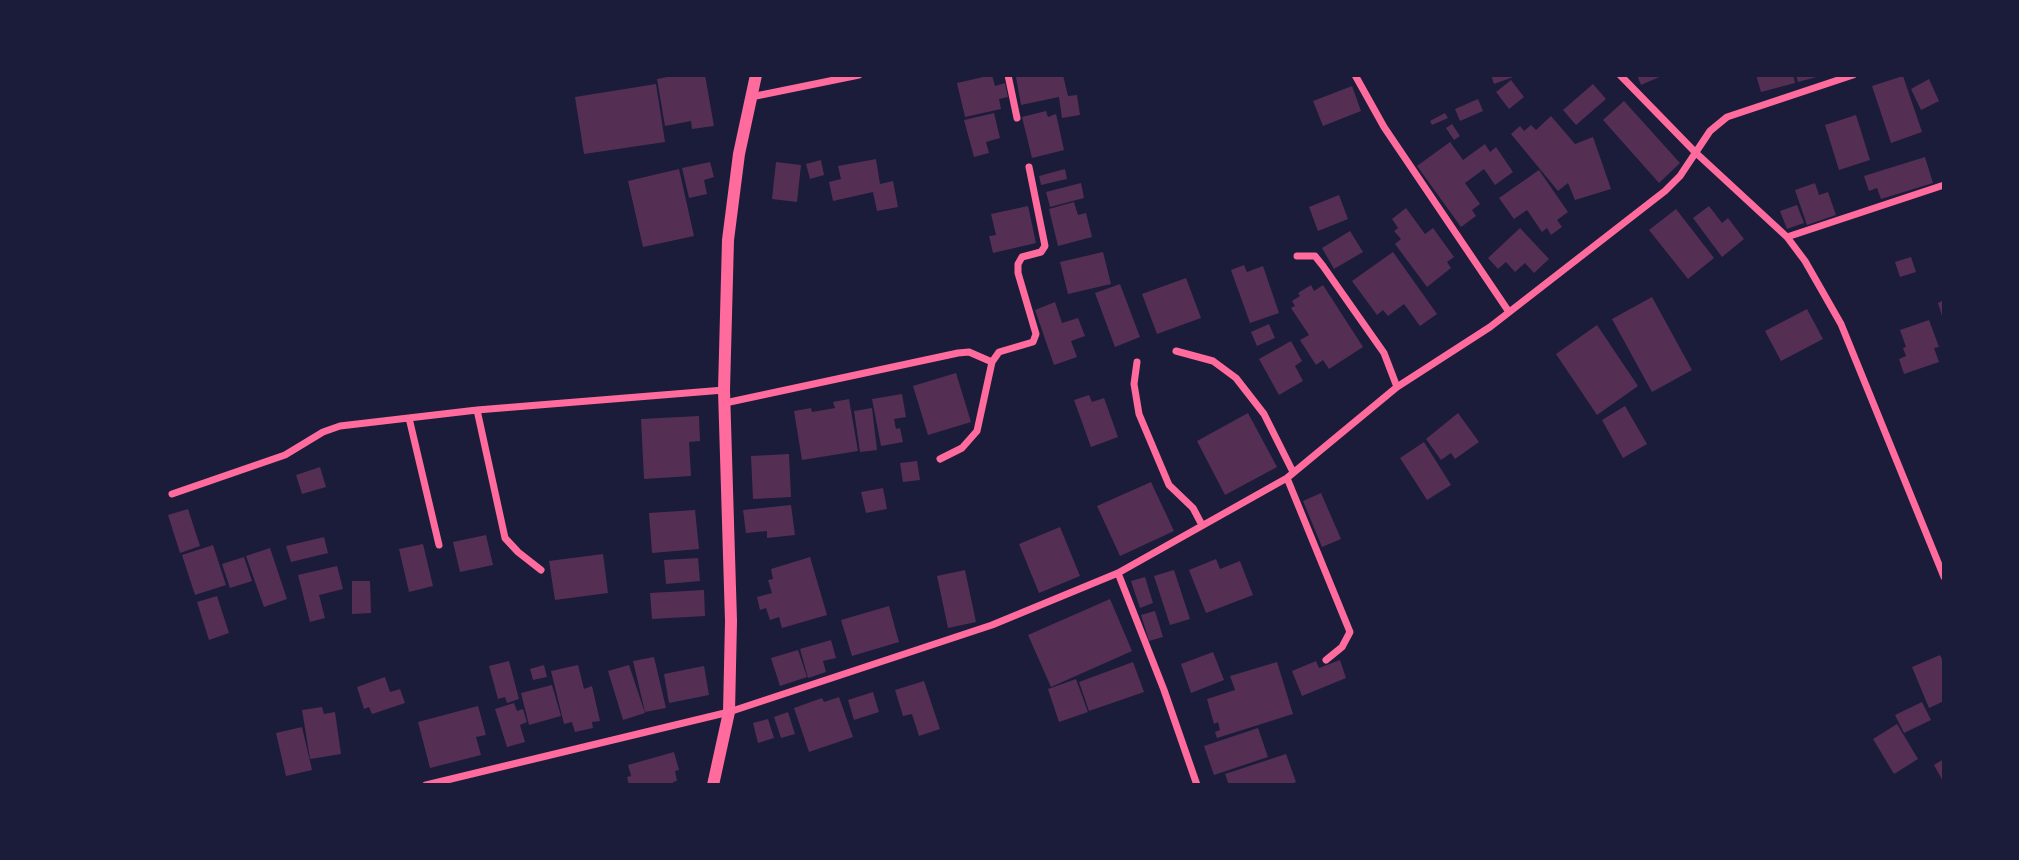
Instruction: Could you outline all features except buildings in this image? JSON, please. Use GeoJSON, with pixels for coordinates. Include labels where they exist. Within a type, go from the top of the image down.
{"type":"FeatureCollection","features":[{"type":"Feature","properties":{"kind":"street"},"geometry":{"type":"LineString","coordinates":[[713,785],[729,712],[732,621],[724,397],[728,240],[739,154],[757,75]]}},
{"type":"Feature","properties":{"kind":"street"},"geometry":{"type":"LineString","coordinates":[[751,97],[859,75]]}},
{"type":"Feature","properties":{"kind":"street"},"geometry":{"type":"LineString","coordinates":[[1008,75],[1017,118]]}},
{"type":"Feature","properties":{"kind":"street"},"geometry":{"type":"LineString","coordinates":[[1355,75],[1384,127],[1509,312]]}},
{"type":"Feature","properties":{"kind":"street"},"geometry":{"type":"LineString","coordinates":[[1620,75],[1695,152],[1787,237],[1811,271],[1841,324],[1944,577]]}},
{"type":"Feature","properties":{"kind":"street"},"geometry":{"type":"LineString","coordinates":[[426,785],[729,712],[992,625],[1118,573],[1290,475],[1397,387],[1509,312],[1655,200],[1680,176],[1710,131],[1727,117],[1853,75]]}},
{"type":"Feature","properties":{"kind":"street"},"geometry":{"type":"LineString","coordinates":[[940,459],[962,448],[977,431],[992,362],[999,352],[1029,343],[1036,338],[1018,272],[1022,257],[1041,252],[1045,246],[1029,167]]}},
{"type":"Feature","properties":{"kind":"street"},"geometry":{"type":"LineString","coordinates":[[1787,237],[1944,185]]}},
{"type":"Feature","properties":{"kind":"street"},"geometry":{"type":"LineString","coordinates":[[1297,256],[1315,256],[1323,266],[1384,353],[1397,387]]}},
{"type":"Feature","properties":{"kind":"street"},"geometry":{"type":"LineString","coordinates":[[1176,351],[1213,361],[1236,378],[1264,414],[1350,632],[1342,647],[1326,660]]}},
{"type":"Feature","properties":{"kind":"street"},"geometry":{"type":"LineString","coordinates":[[172,494],[285,455],[331,429],[477,410],[724,397],[958,353],[969,352],[992,362]]}},
{"type":"Feature","properties":{"kind":"street"},"geometry":{"type":"LineString","coordinates":[[1137,362],[1135,384],[1139,414],[1170,485],[1193,508],[1202,525]]}},
{"type":"Feature","properties":{"kind":"street"},"geometry":{"type":"LineString","coordinates":[[477,410],[505,538],[541,570]]}},
{"type":"Feature","properties":{"kind":"street"},"geometry":{"type":"LineString","coordinates":[[409,418],[439,545]]}},
{"type":"Feature","properties":{"kind":"street"},"geometry":{"type":"LineString","coordinates":[[1118,573],[1164,690],[1197,785]]}}]}
